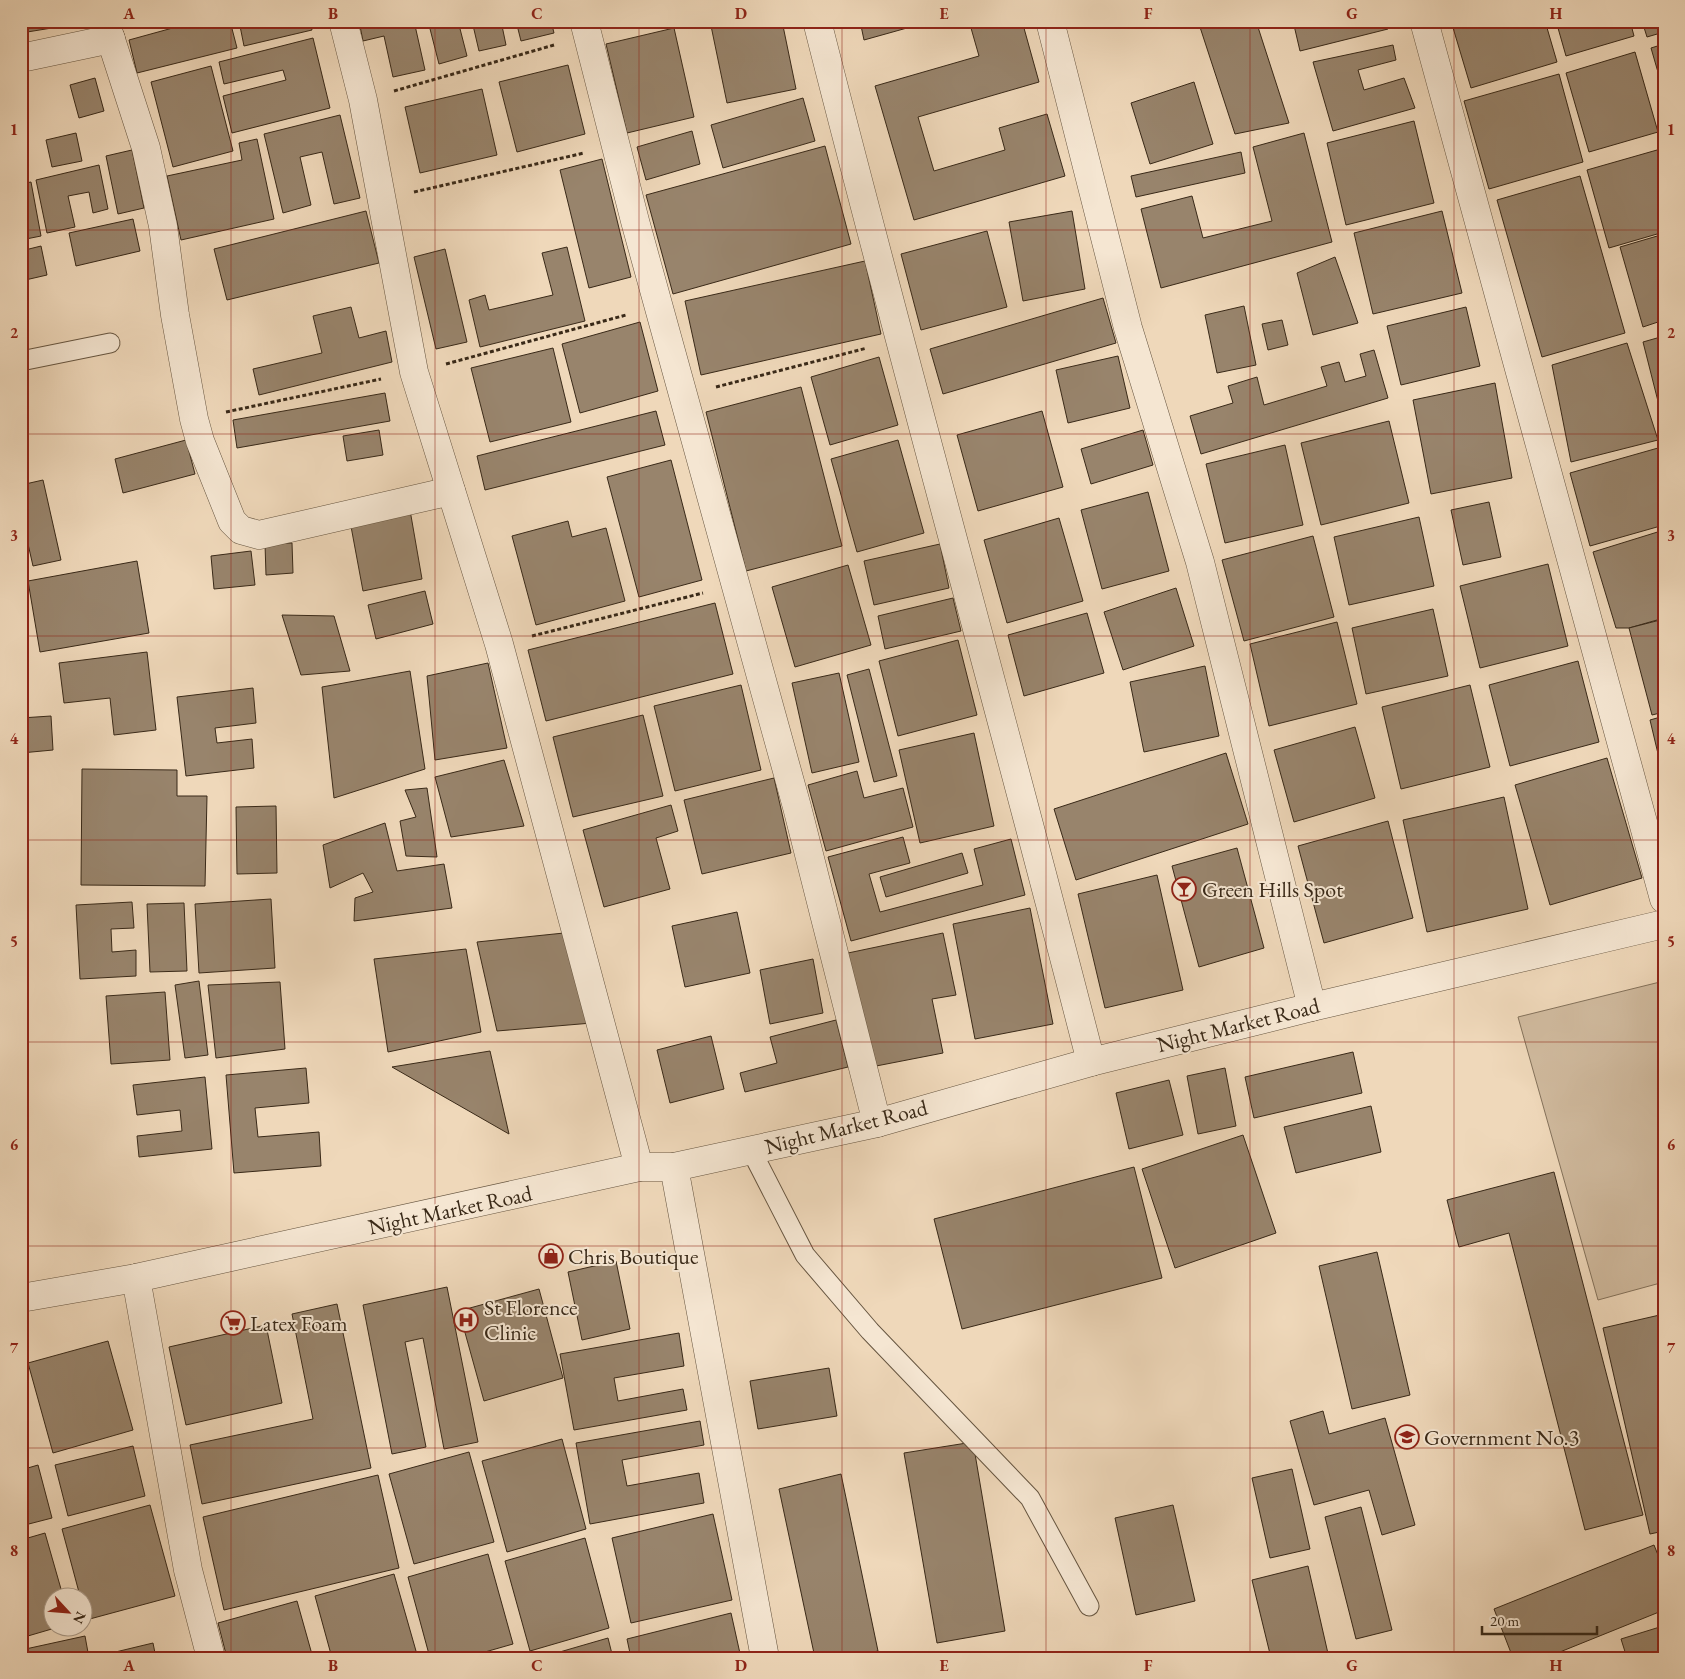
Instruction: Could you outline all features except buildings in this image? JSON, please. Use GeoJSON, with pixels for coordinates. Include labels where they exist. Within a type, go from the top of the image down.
{"type":"FeatureCollection","features":[{"type":"Feature","properties":{"kind":"street"},"geometry":{"type":"LineString","coordinates":[[343,21],[363,100],[414,372],[499,644],[639,1167]]}},
{"type":"Feature","properties":{"kind":"street"},"geometry":{"type":"LineString","coordinates":[[817,21],[899,340],[1038,854],[1091,1062]]}},
{"type":"Feature","properties":{"kind":"street"},"geometry":{"type":"LineString","coordinates":[[1050,21],[1128,328],[1200,562],[1312,1007]]}},
{"type":"Feature","properties":{"kind":"street"},"geometry":{"type":"LineString","coordinates":[[1424,21],[1664,899]]}},
{"type":"Feature","properties":{"kind":"street"},"geometry":{"type":"LineString","coordinates":[[586,29],[658,306],[797,807],[877,1122]]}},
{"type":"Feature","properties":{"kind":"street"},"geometry":{"type":"LineString","coordinates":[[21,58],[108,30],[146,148],[161,218],[175,315],[194,419],[200,441],[232,521],[241,530],[259,535],[451,491]]}},
{"type":"Feature","properties":{"kind":"street","name":"Night Market Road"},"geometry":{"type":"LineString","coordinates":[[21,1298],[136,1278],[639,1167],[674,1167],[877,1122],[1091,1062],[1312,1007],[1664,924]]}},
{"type":"Feature","properties":{"kind":"street"},"geometry":{"type":"LineString","coordinates":[[674,1167],[765,1658]]}},
{"type":"Feature","properties":{"kind":"street"},"geometry":{"type":"LineString","coordinates":[[136,1278],[188,1570],[211,1658]]}},
{"type":"Feature","properties":{"kind":"lane"},"geometry":{"type":"LineString","coordinates":[[21,361],[110,343]]}},
{"type":"Feature","properties":{"kind":"lane"},"geometry":{"type":"LineString","coordinates":[[752,1150],[805,1255],[870,1331],[1030,1498],[1089,1606]]}},
{"type":"Feature","properties":{"kind":"path"},"geometry":{"type":"LineString","coordinates":[[363,100],[586,29]]}},
{"type":"Feature","properties":{"kind":"path"},"geometry":{"type":"LineString","coordinates":[[381,200],[616,145]]}},
{"type":"Feature","properties":{"kind":"path"},"geometry":{"type":"LineString","coordinates":[[194,419],[414,372],[658,306]]}},
{"type":"Feature","properties":{"kind":"path"},"geometry":{"type":"LineString","coordinates":[[683,396],[899,340]]}},
{"type":"Feature","properties":{"kind":"path"},"geometry":{"type":"LineString","coordinates":[[499,644],[735,585]]}},
{"type":"Feature","properties":{"kind":"shaded area"},"geometry":{"type":"Polygon","coordinates":[[[1664,981],[1664,1282],[1598,1300],[1518,1017],[1664,981]]]}},
{"type":"Feature","properties":{"kind":"place","name":"Green Hills Spot"},"geometry":{"type":"Point","coordinates":[1184,889]}},
{"type":"Feature","properties":{"kind":"place","name":"Chris Boutique"},"geometry":{"type":"Point","coordinates":[551,1256]}},
{"type":"Feature","properties":{"kind":"place","name":"St Florence Clinic"},"geometry":{"type":"Point","coordinates":[466,1320]}},
{"type":"Feature","properties":{"kind":"place","name":"Latex Foam"},"geometry":{"type":"Point","coordinates":[233,1323]}},
{"type":"Feature","properties":{"kind":"place","name":"Government No.3"},"geometry":{"type":"Point","coordinates":[1407,1437]}}]}
